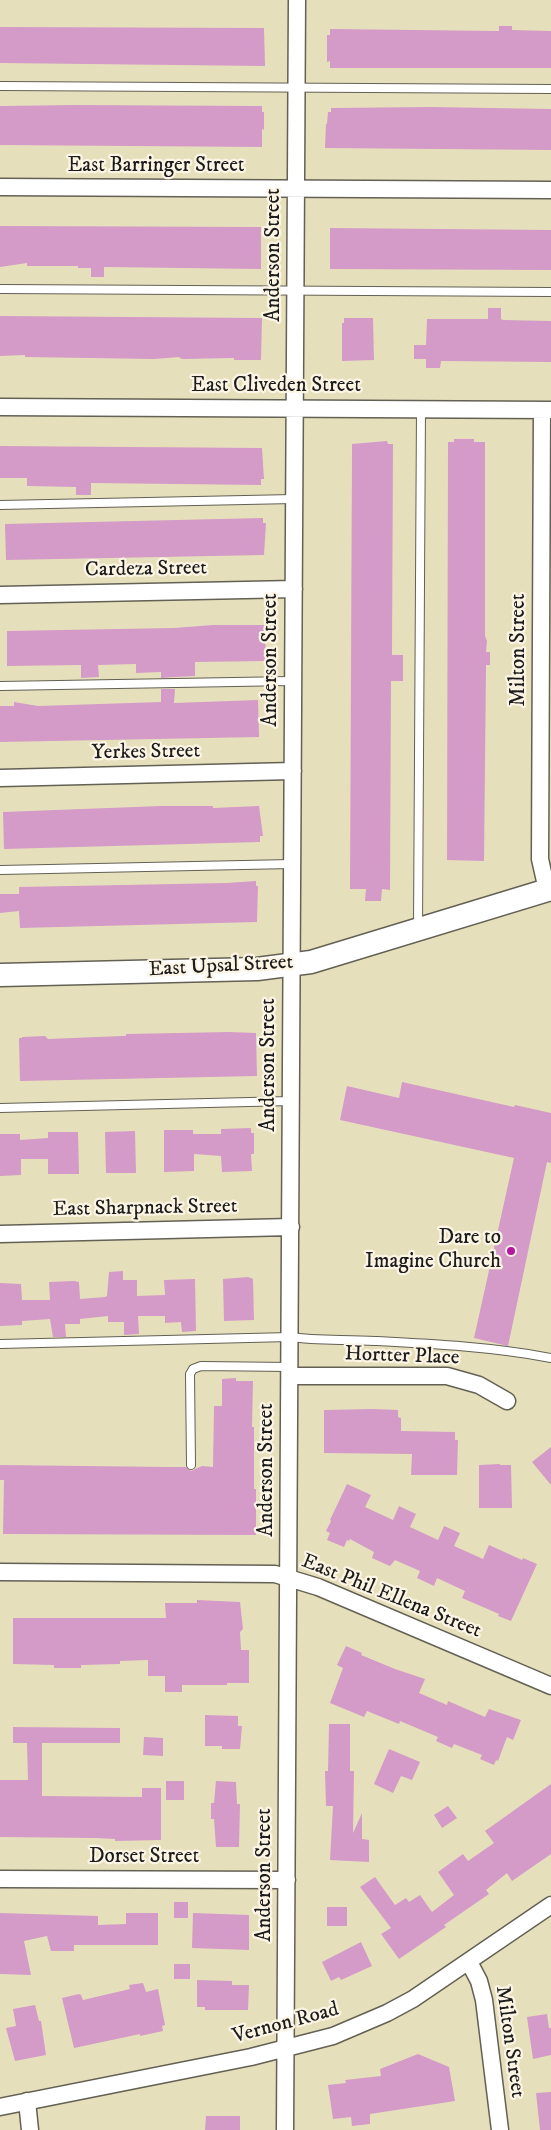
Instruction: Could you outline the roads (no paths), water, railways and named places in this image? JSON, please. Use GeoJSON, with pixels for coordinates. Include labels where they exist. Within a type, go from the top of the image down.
{"type":"FeatureCollection","features":[{"type":"Feature","properties":{"kind":"street","name":"Anderson Street"},"geometry":{"type":"LineString","coordinates":[[286,2130],[297,0]]}},
{"type":"Feature","properties":{"kind":"street","name":"East Barringer Street"},"geometry":{"type":"LineString","coordinates":[[0,187],[551,190]]}},
{"type":"Feature","properties":{"kind":"street","name":"East Cliveden Street"},"geometry":{"type":"LineString","coordinates":[[0,407],[547,410]]}},
{"type":"Feature","properties":{"kind":"street","name":"Milton Street"},"geometry":{"type":"LineString","coordinates":[[547,410],[540,858],[549,889]]}},
{"type":"Feature","properties":{"kind":"street","name":"Cardeza Street"},"geometry":{"type":"LineString","coordinates":[[0,595],[294,589]]}},
{"type":"Feature","properties":{"kind":"street","name":"Yerkes Street"},"geometry":{"type":"LineString","coordinates":[[0,778],[293,771]]}},
{"type":"Feature","properties":{"kind":"street","name":"East Upsal Street"},"geometry":{"type":"LineString","coordinates":[[0,974],[258,969],[292,966],[331,956],[549,889]]}},
{"type":"Feature","properties":{"kind":"street","name":"East Sharpnack Street"},"geometry":{"type":"LineString","coordinates":[[0,1234],[291,1227]]}},
{"type":"Feature","properties":{"kind":"street","name":"Hortter Place"},"geometry":{"type":"LineString","coordinates":[[290,1371],[447,1376],[479,1384],[507,1401]]}},
{"type":"Feature","properties":{"kind":"street","name":"East Phil Ellena Street"},"geometry":{"type":"LineString","coordinates":[[0,1572],[262,1573],[289,1577],[318,1587],[551,1686]]}},
{"type":"Feature","properties":{"kind":"street","name":"Dorset Street"},"geometry":{"type":"LineString","coordinates":[[0,1878],[287,1880]]}},
{"type":"Feature","properties":{"kind":"street","name":"Vernon Road"},"geometry":{"type":"LineString","coordinates":[[0,2106],[286,2050],[333,2036],[387,2013],[421,1994],[551,1906]]}},
{"type":"Feature","properties":{"kind":"street","name":"Milton Street"},"geometry":{"type":"LineString","coordinates":[[469,1962],[479,1981],[484,2000],[500,2130]]}},
{"type":"Feature","properties":{"kind":"street"},"geometry":{"type":"LineString","coordinates":[[27,2101],[30,2130]]}},
{"type":"Feature","properties":{"kind":"lane"},"geometry":{"type":"LineString","coordinates":[[0,86],[551,89]]}},
{"type":"Feature","properties":{"kind":"lane"},"geometry":{"type":"LineString","coordinates":[[0,288],[551,292]]}},
{"type":"Feature","properties":{"kind":"lane"},"geometry":{"type":"LineString","coordinates":[[418,929],[421,409]]}},
{"type":"Feature","properties":{"kind":"lane"},"geometry":{"type":"LineString","coordinates":[[0,505],[294,499]]}},
{"type":"Feature","properties":{"kind":"lane"},"geometry":{"type":"LineString","coordinates":[[0,686],[293,681]]}},
{"type":"Feature","properties":{"kind":"lane"},"geometry":{"type":"LineString","coordinates":[[0,870],[292,864]]}},
{"type":"Feature","properties":{"kind":"lane"},"geometry":{"type":"LineString","coordinates":[[0,1108],[291,1101]]}},
{"type":"Feature","properties":{"kind":"lane"},"geometry":{"type":"LineString","coordinates":[[0,1344],[290,1337],[311,1340],[338,1339],[428,1344],[551,1358]]}},
{"type":"Feature","properties":{"kind":"lane"},"geometry":{"type":"LineString","coordinates":[[191,1465],[190,1374],[193,1369],[200,1366],[290,1371]]}},
{"type":"Feature","properties":{"kind":"place","name":"Dare to Imagine Church"},"geometry":{"type":"Point","coordinates":[511,1251]}}]}
